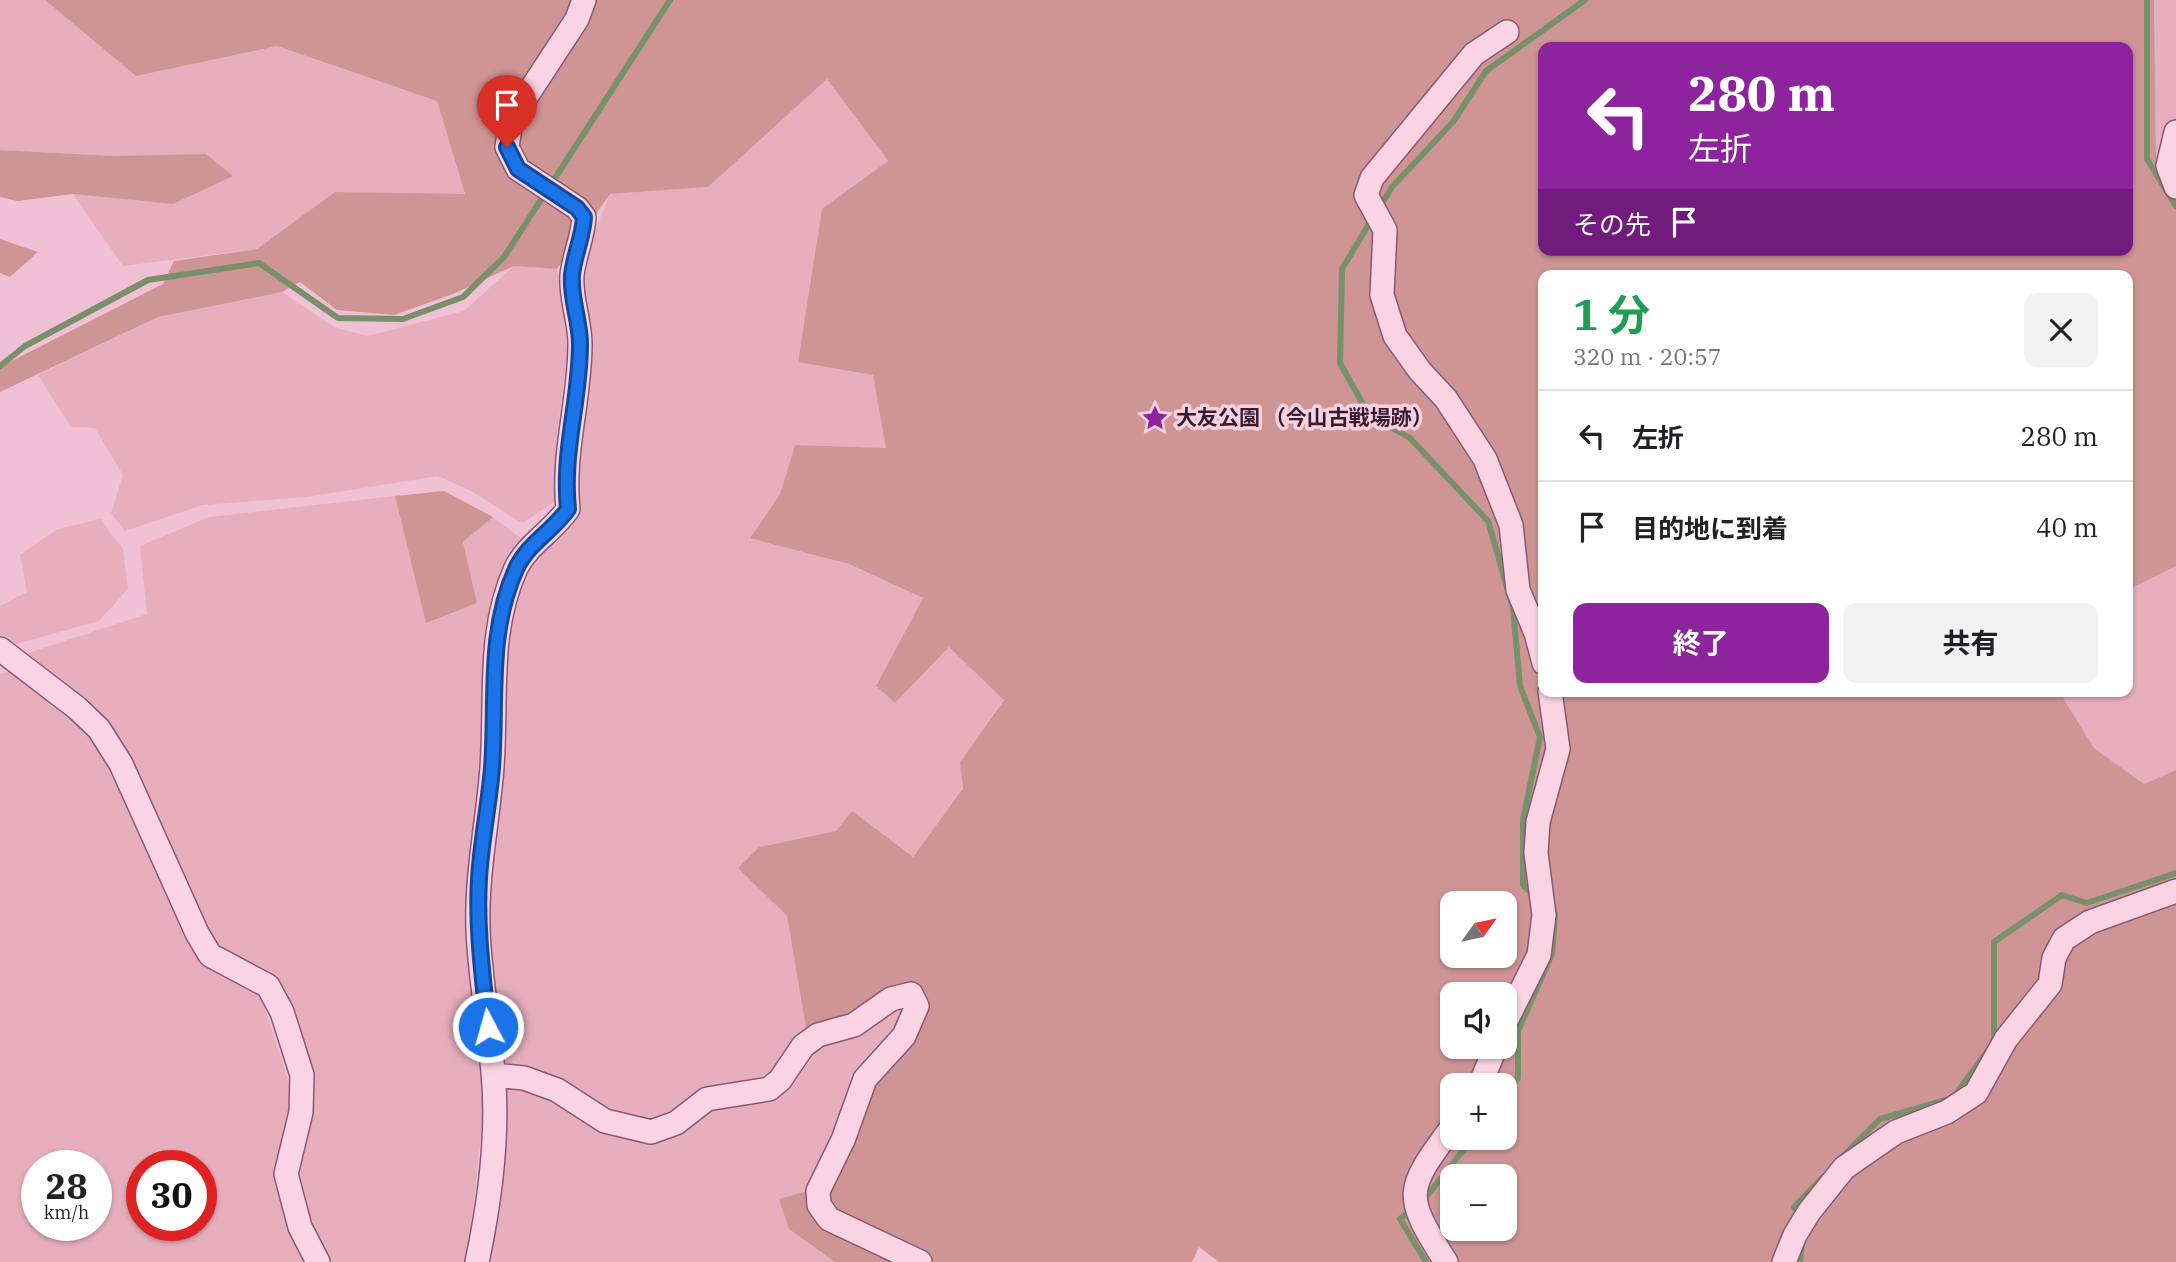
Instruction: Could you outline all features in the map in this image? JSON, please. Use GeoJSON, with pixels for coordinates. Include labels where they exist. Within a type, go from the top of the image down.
{"type":"FeatureCollection","features":[{"type":"Feature","properties":{"kind":"street"},"geometry":{"type":"LineString","coordinates":[[477,1262],[486,1221],[494,1140],[494,1075],[478,930],[479,879],[492,766],[495,641],[516,567],[530,547],[561,520],[568,509],[565,484],[580,343],[572,275],[583,237],[584,217],[577,208],[518,169],[507,147],[511,120],[577,19],[584,0]]}},
{"type":"Feature","properties":{"kind":"street"},"geometry":{"type":"LineString","coordinates":[[1507,32],[1474,54],[1372,178],[1366,195],[1379,221],[1382,295],[1395,336],[1420,371],[1446,399],[1485,459],[1511,525],[1518,590],[1538,640]]}},
{"type":"Feature","properties":{"kind":"street"},"geometry":{"type":"LineString","coordinates":[[2176,132],[2168,166],[2176,187]]}},
{"type":"Feature","properties":{"kind":"street"},"geometry":{"type":"LineString","coordinates":[[0,649],[77,708],[99,729],[121,764],[197,933],[210,955],[268,986],[282,1012],[302,1075],[301,1112],[286,1174],[300,1227],[318,1262]]}},
{"type":"Feature","properties":{"kind":"street"},"geometry":{"type":"LineString","coordinates":[[1517,999],[1539,955],[1544,906],[1536,853],[1538,822],[1558,749],[1551,697]]}},
{"type":"Feature","properties":{"kind":"street"},"geometry":{"type":"LineString","coordinates":[[1784,1262],[1795,1235],[1809,1212],[1844,1168],[1896,1132],[1947,1112],[1976,1093],[2006,1039],[2050,984],[2054,958],[2064,939],[2090,922],[2176,891]]}},
{"type":"Feature","properties":{"kind":"street"},"geometry":{"type":"LineString","coordinates":[[494,1075],[524,1078],[557,1090],[606,1121],[651,1132],[676,1123],[707,1099],[769,1089],[780,1080],[803,1046],[818,1035],[854,1025],[891,999],[911,994],[917,1006],[904,1036],[866,1079],[843,1140],[818,1191],[819,1205],[829,1219],[920,1262]]}},
{"type":"Feature","properties":{"kind":"street"},"geometry":{"type":"LineString","coordinates":[[1440,1145],[1415,1183],[1416,1206],[1446,1262]]}},
{"type":"Feature","properties":{"kind":"shaded area"},"geometry":{"type":"Polygon","coordinates":[[[0,0],[45,0],[136,76],[277,46],[437,101],[465,195],[335,192],[257,249],[123,266],[73,194],[173,204],[206,154],[112,156],[0,150],[0,0]]]}},
{"type":"Feature","properties":{"kind":"shaded area"},"geometry":{"type":"Polygon","coordinates":[[[45,0],[2154,0],[2156,155],[2176,199],[2176,566],[2133,588],[2133,270],[1538,270],[1538,697],[2063,697],[2094,748],[2144,784],[2176,770],[2176,1262],[1219,1262],[1199,1247],[1192,1262],[835,1262],[789,1229],[779,1199],[811,1190],[868,1082],[924,999],[807,1034],[787,916],[738,868],[759,847],[836,831],[852,811],[913,857],[963,788],[960,762],[1004,700],[949,647],[895,703],[876,686],[923,598],[849,564],[750,538],[780,494],[795,445],[886,448],[873,375],[798,362],[822,209],[888,161],[827,79],[708,187],[610,194],[557,269],[514,266],[453,294],[394,315],[337,310],[300,282],[282,292],[158,317],[0,392],[0,367],[163,284],[174,261],[257,249],[335,192],[465,194],[437,101],[277,46],[136,76],[45,0]]]}},
{"type":"Feature","properties":{"kind":"shaded area"},"geometry":{"type":"Polygon","coordinates":[[[2154,0],[2176,0],[2176,199],[2156,155],[2154,0]]]}},
{"type":"Feature","properties":{"kind":"shaded area"},"geometry":{"type":"Polygon","coordinates":[[[827,79],[888,161],[822,210],[798,362],[874,374],[886,448],[795,445],[780,494],[750,537],[849,564],[923,598],[876,686],[895,703],[949,647],[1004,699],[960,762],[963,787],[913,857],[836,831],[759,847],[738,868],[787,916],[807,1034],[772,1082],[674,1117],[638,1126],[504,1064],[484,924],[500,644],[529,561],[573,513],[576,277],[610,194],[708,187],[827,79]]]}},
{"type":"Feature","properties":{"kind":"shaded area"},"geometry":{"type":"Polygon","coordinates":[[[0,150],[112,156],[206,154],[233,176],[173,204],[73,194],[18,201],[0,197],[0,150]]]}},
{"type":"Feature","properties":{"kind":"shaded area"},"geometry":{"type":"Polygon","coordinates":[[[0,239],[38,252],[10,277],[0,273],[0,239]]]}},
{"type":"Feature","properties":{"kind":"shaded area"},"geometry":{"type":"Polygon","coordinates":[[[514,266],[557,269],[568,351],[557,434],[557,500],[522,523],[471,491],[438,476],[307,497],[203,505],[125,531],[111,513],[123,475],[95,428],[71,427],[38,375],[158,317],[282,292],[334,327],[367,336],[464,311],[514,266]]]}},
{"type":"Feature","properties":{"kind":"shaded area"},"geometry":{"type":"Polygon","coordinates":[[[444,491],[493,517],[463,542],[477,603],[426,623],[395,496],[444,491]]]}},
{"type":"Feature","properties":{"kind":"shaded area"},"geometry":{"type":"Polygon","coordinates":[[[395,496],[426,622],[477,603],[463,542],[493,517],[523,540],[488,635],[486,1091],[467,1262],[325,1262],[293,1182],[314,1078],[274,975],[214,951],[104,725],[16,657],[147,614],[140,546],[209,517],[395,496]]]}},
{"type":"Feature","properties":{"kind":"shaded area"},"geometry":{"type":"Polygon","coordinates":[[[100,519],[123,549],[128,589],[99,621],[5,647],[0,639],[0,606],[27,592],[20,555],[57,529],[100,519]]]}},
{"type":"Feature","properties":{"kind":"shaded area"},"geometry":{"type":"Polygon","coordinates":[[[2176,566],[2176,770],[2144,784],[2094,748],[2063,697],[2133,697],[2133,588],[2176,566]]]}},
{"type":"Feature","properties":{"kind":"shaded area"},"geometry":{"type":"Polygon","coordinates":[[[13,671],[83,726],[115,767],[206,966],[260,994],[296,1104],[277,1169],[310,1262],[0,1262],[0,674],[13,671]]]}},
{"type":"Feature","properties":{"kind":"shaded area"},"geometry":{"type":"Polygon","coordinates":[[[895,1005],[909,1008],[789,1229],[835,1262],[486,1262],[503,1083],[533,1086],[642,1138],[708,1103],[782,1090],[815,1046],[895,1005]]]}},
{"type":"Feature","properties":{"kind":"waterway"},"geometry":{"type":"LineString","coordinates":[[0,366],[25,346],[148,280],[259,263],[338,318],[403,319],[463,297],[504,257],[670,0]]}},
{"type":"Feature","properties":{"kind":"waterway"},"geometry":{"type":"LineString","coordinates":[[1380,207],[1392,187],[1453,122],[1486,71],[1585,0]]}},
{"type":"Feature","properties":{"kind":"waterway"},"geometry":{"type":"LineString","coordinates":[[2147,0],[2147,159],[2176,206]]}},
{"type":"Feature","properties":{"kind":"waterway"},"geometry":{"type":"LineString","coordinates":[[1372,219],[1342,269],[1340,363],[1369,415],[1410,438],[1488,521],[1513,608],[1520,686],[1540,737],[1523,820],[1523,885],[1535,896]]}},
{"type":"Feature","properties":{"kind":"waterway"},"geometry":{"type":"LineString","coordinates":[[1844,1155],[1880,1119],[1953,1098],[1994,1042],[1994,942],[2062,895],[2087,903],[2176,873]]}},
{"type":"Feature","properties":{"kind":"waterway"},"geometry":{"type":"LineString","coordinates":[[1517,1079],[1518,1031],[1552,954],[1555,914]]}},
{"type":"Feature","properties":{"kind":"waterway"},"geometry":{"type":"LineString","coordinates":[[1422,1202],[1463,1150]]}},
{"type":"Feature","properties":{"kind":"waterway"},"geometry":{"type":"LineString","coordinates":[[1800,1217],[1794,1207],[1822,1178]]}},
{"type":"Feature","properties":{"kind":"waterway"},"geometry":{"type":"LineString","coordinates":[[1413,1208],[1400,1219],[1426,1262]]}},
{"type":"Feature","properties":{"kind":"waterway"},"geometry":{"type":"LineString","coordinates":[[1800,1262],[1802,1244]]}},
{"type":"Feature","properties":{"kind":"place","name":"大友公園 （今山古戦場跡）"},"geometry":{"type":"Point","coordinates":[1155,418]}},
{"type":"Feature","properties":{"kind":"route"},"geometry":{"type":"LineString","coordinates":[[488,1027],[478,930],[479,879],[492,766],[495,641],[516,567],[530,547],[561,520],[568,509],[565,484],[580,343],[572,275],[583,237],[584,217],[577,208],[518,169],[507,147]]}}]}
